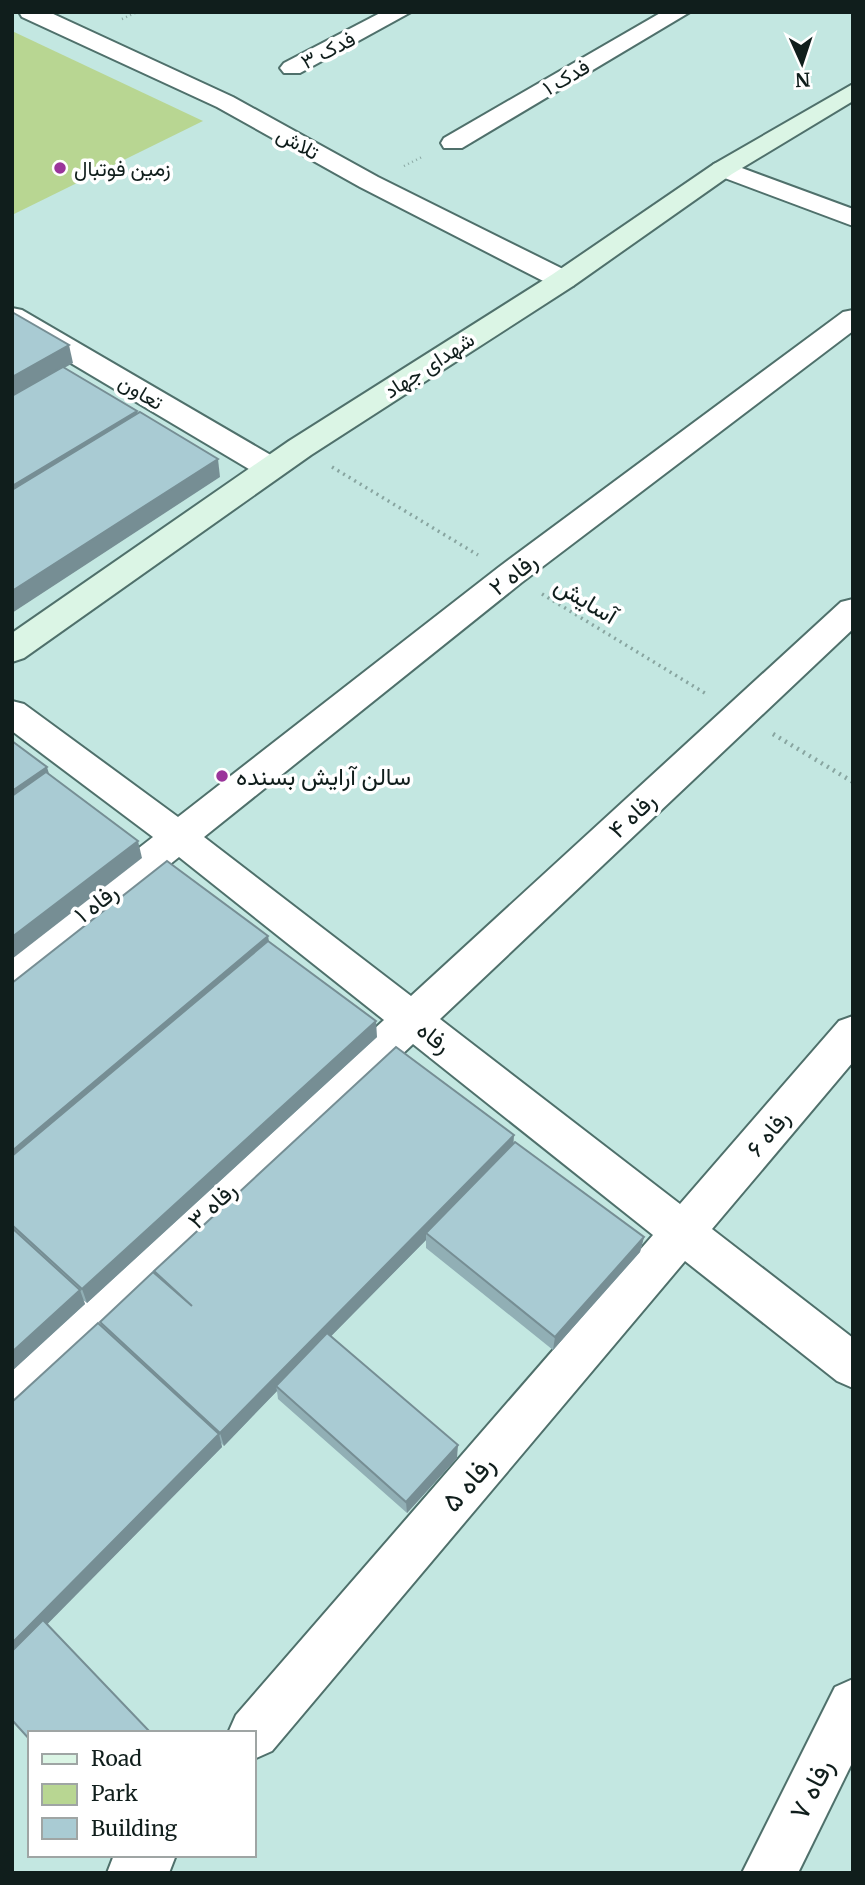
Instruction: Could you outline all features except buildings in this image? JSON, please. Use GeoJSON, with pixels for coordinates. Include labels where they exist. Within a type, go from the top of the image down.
{"type":"FeatureCollection","features":[{"type":"Feature","properties":{"kind":"street","name":"تلاش"},"geometry":{"type":"LineString","coordinates":[[30,12],[225,102],[369,182],[562,280]]}},
{"type":"Feature","properties":{"kind":"street","name":"فدک ۳"},"geometry":{"type":"LineString","coordinates":[[292,68],[400,12]]}},
{"type":"Feature","properties":{"kind":"street","name":"فدک ۱"},"geometry":{"type":"LineString","coordinates":[[453,143],[679,12]]}},
{"type":"Feature","properties":{"kind":"street","name":"شهدای جهاد"},"geometry":{"type":"LineString","coordinates":[[12,650],[300,448],[562,280],[723,169],[853,91]]}},
{"type":"Feature","properties":{"kind":"street"},"geometry":{"type":"LineString","coordinates":[[723,169],[853,218]]}},
{"type":"Feature","properties":{"kind":"street","name":"تعاون"},"geometry":{"type":"LineString","coordinates":[[12,316],[80,369],[270,468]]}},
{"type":"Feature","properties":{"kind":"street","name":"رفاه ۲"},"geometry":{"type":"LineString","coordinates":[[179,837],[510,575],[853,318]]}},
{"type":"Feature","properties":{"kind":"street","name":"رفاه ۴"},"geometry":{"type":"LineString","coordinates":[[411,1019],[853,610]]}},
{"type":"Feature","properties":{"kind":"street","name":"رفاه"},"geometry":{"type":"LineString","coordinates":[[12,713],[179,837],[853,1366]]}},
{"type":"Feature","properties":{"kind":"street","name":"رفاه ۱"},"geometry":{"type":"LineString","coordinates":[[12,970],[179,837]]}},
{"type":"Feature","properties":{"kind":"street","name":"رفاه ۳"},"geometry":{"type":"LineString","coordinates":[[12,1391],[411,1019]]}},
{"type":"Feature","properties":{"kind":"street","name":"رفاه ۶"},"geometry":{"type":"LineString","coordinates":[[683,1232],[853,1033]]}},
{"type":"Feature","properties":{"kind":"street","name":"رفاه ۵"},"geometry":{"type":"LineString","coordinates":[[256,1731],[683,1232]]}},
{"type":"Feature","properties":{"kind":"street","name":"رفاه ۷"},"geometry":{"type":"LineString","coordinates":[[769,1873],[853,1705]]}},
{"type":"Feature","properties":{"kind":"street"},"geometry":{"type":"LineString","coordinates":[[134,1873],[147,1857]]}},
{"type":"Feature","properties":{"kind":"path"},"geometry":{"type":"LineString","coordinates":[[369,182],[453,143]]}},
{"type":"Feature","properties":{"kind":"path","name":"آسایش"},"geometry":{"type":"LineString","coordinates":[[300,448],[853,782]]}},
{"type":"Feature","properties":{"kind":"green space","name":"زمین فوتبال"},"geometry":{"type":"Polygon","coordinates":[[[12,31],[203,121],[12,215],[12,31]]]}},
{"type":"Feature","properties":{"kind":"place","name":"زمین فوتبال"},"geometry":{"type":"Point","coordinates":[60,168]}},
{"type":"Feature","properties":{"kind":"place","name":"سالن آرایش بسنده"},"geometry":{"type":"Point","coordinates":[222,776]}}]}
